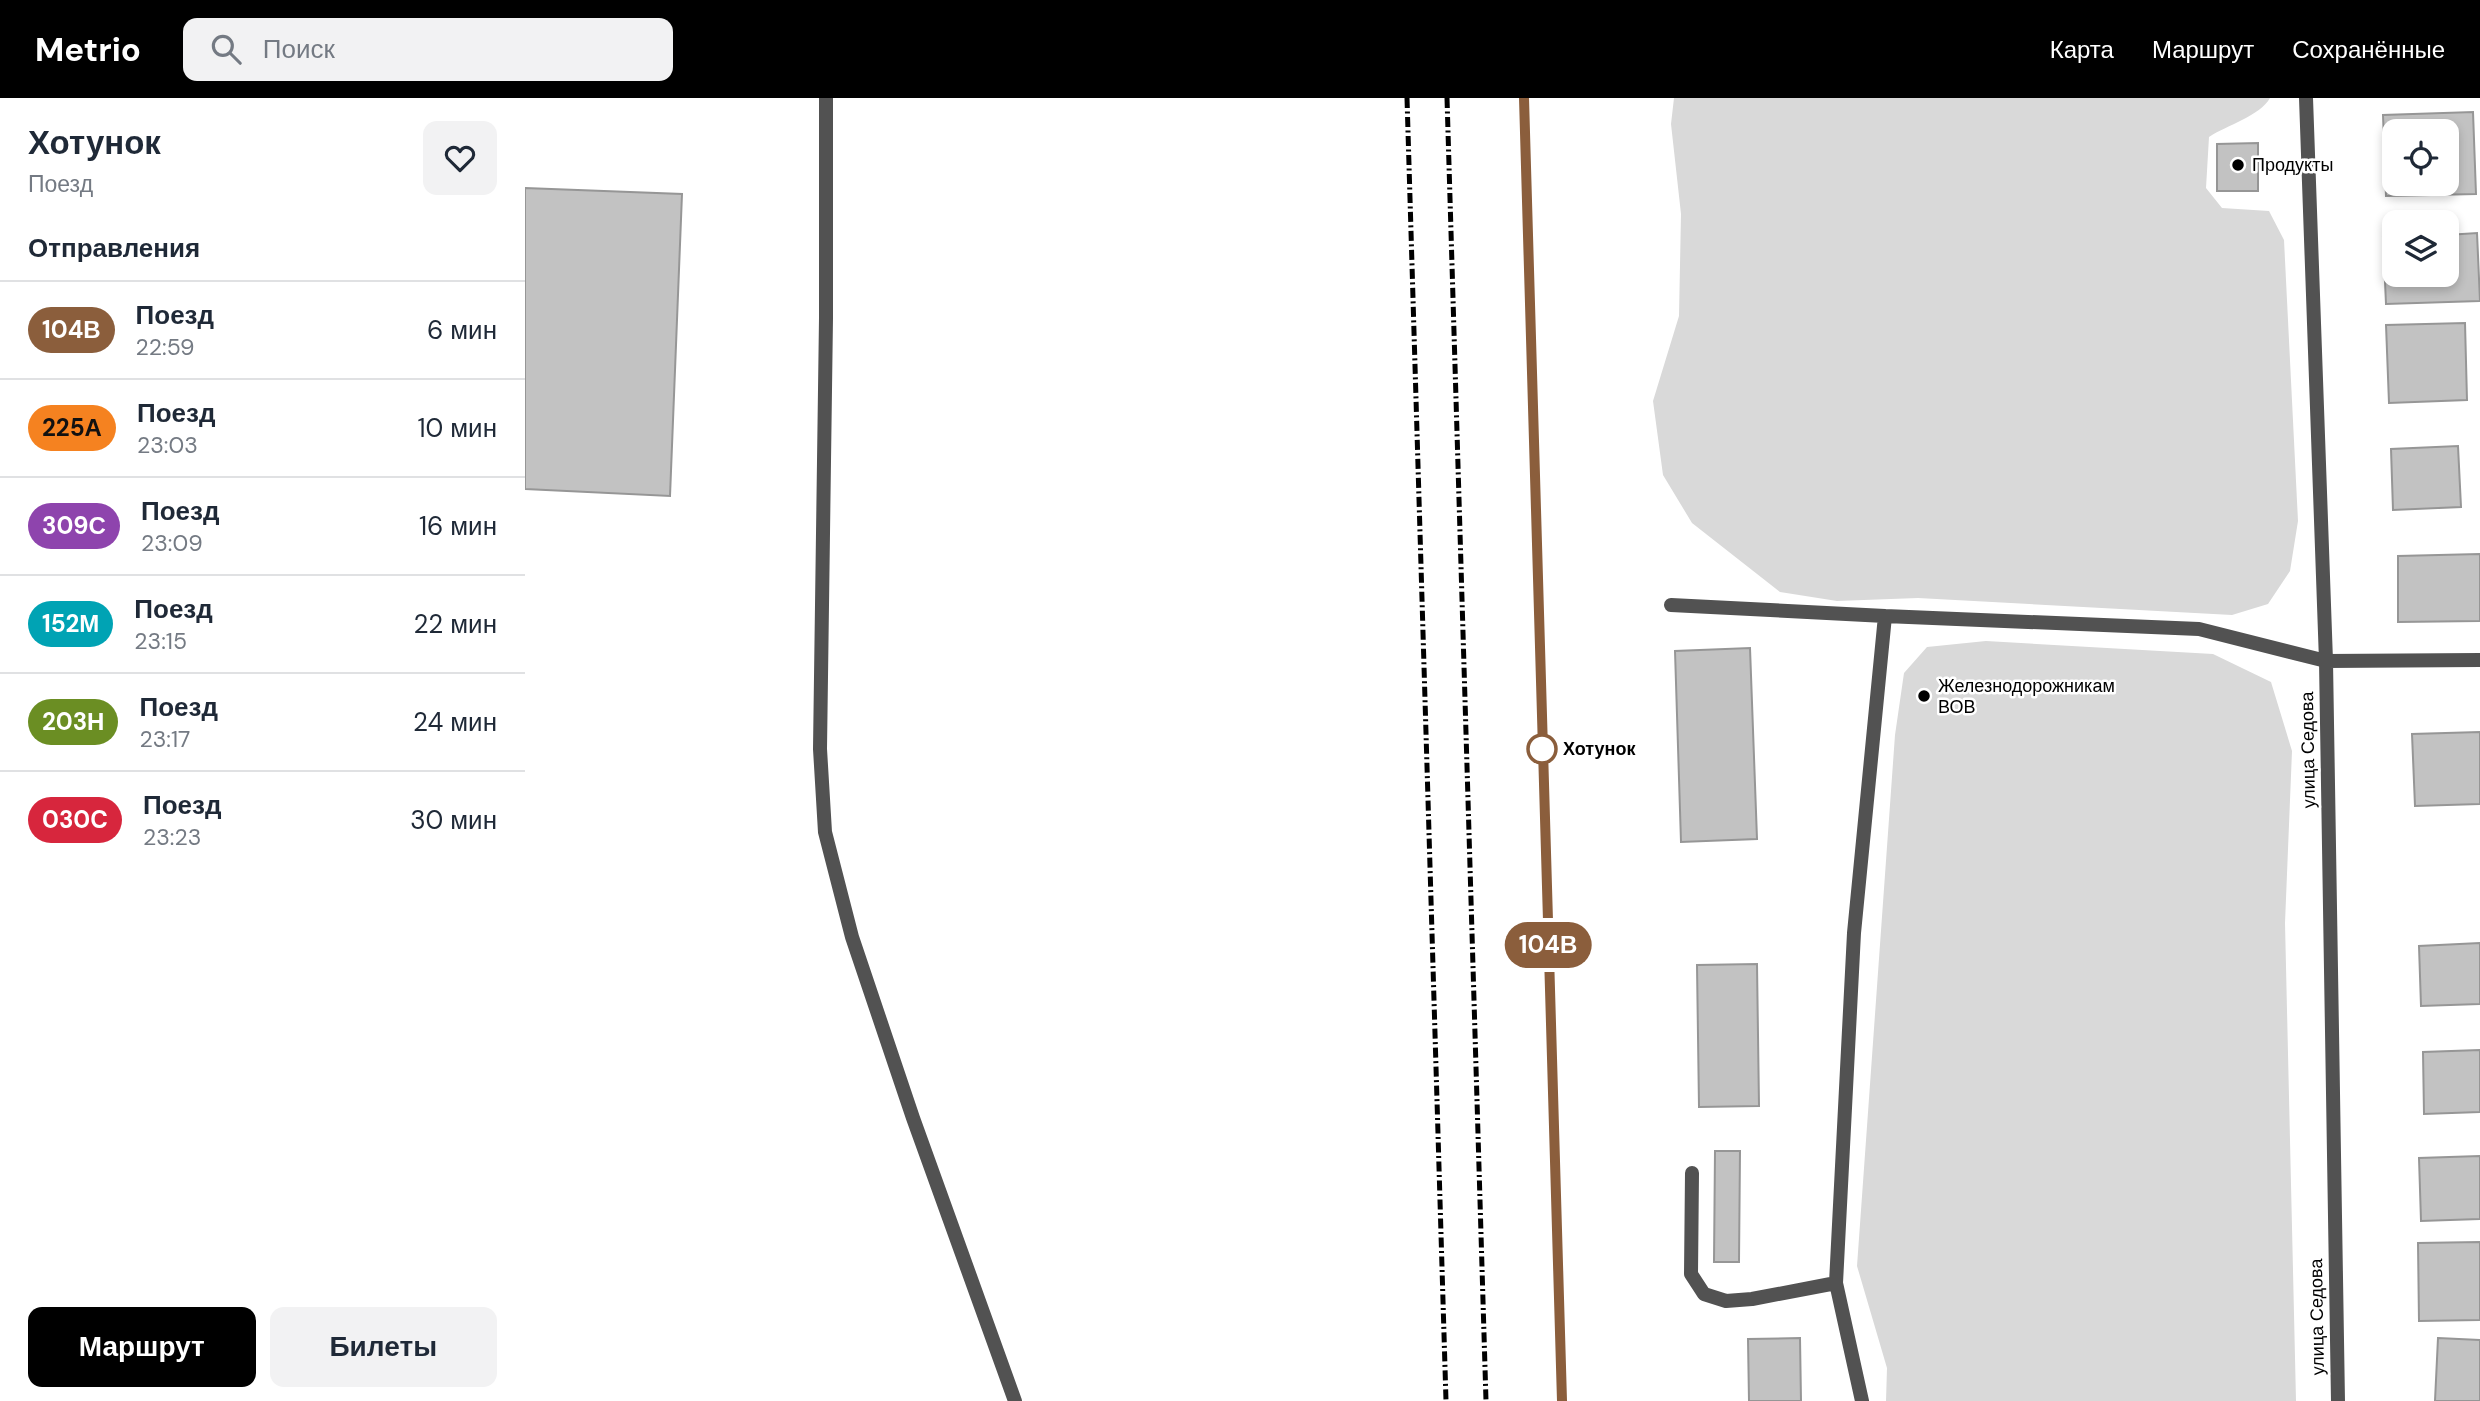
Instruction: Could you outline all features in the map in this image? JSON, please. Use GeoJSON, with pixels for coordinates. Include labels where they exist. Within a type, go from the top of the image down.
{"type":"FeatureCollection","features":[{"type":"Feature","properties":{"kind":"street"},"geometry":{"type":"LineString","coordinates":[[825,98],[826,318],[820,749],[825,832],[852,937],[878,1015],[1015,1401]]}},
{"type":"Feature","properties":{"kind":"street","name":"улица Седова"},"geometry":{"type":"LineString","coordinates":[[2306,98],[2326,661],[2338,1401]]}},
{"type":"Feature","properties":{"kind":"street"},"geometry":{"type":"LineString","coordinates":[[1671,605],[2200,629],[2326,661],[2480,660]]}},
{"type":"Feature","properties":{"kind":"street"},"geometry":{"type":"LineString","coordinates":[[1862,1401],[1836,1283],[1854,933],[1885,616]]}},
{"type":"Feature","properties":{"kind":"street"},"geometry":{"type":"LineString","coordinates":[[1692,1173],[1691,1274],[1704,1294],[1726,1301],[1752,1299],[1836,1283]]}},
{"type":"Feature","properties":{"kind":"shaded area"},"geometry":{"type":"Polygon","coordinates":[[[1674,98],[2270,98],[2259,110],[2209,137],[2206,188],[2222,208],[2269,211],[2284,240],[2298,521],[2290,571],[2268,604],[2232,615],[1918,598],[1837,601],[1780,592],[1692,523],[1663,475],[1653,401],[1679,316],[1681,214],[1671,124],[1674,98]]]}},
{"type":"Feature","properties":{"kind":"shaded area"},"geometry":{"type":"Polygon","coordinates":[[[1986,641],[2213,654],[2271,682],[2292,751],[2285,923],[2296,1401],[1886,1401],[1887,1368],[1857,1266],[1895,735],[1904,673],[1927,647],[1986,641]]]}},
{"type":"Feature","properties":{"kind":"building"},"geometry":{"type":"Polygon","coordinates":[[[2473,112],[2476,194],[2459,194],[2459,119],[2383,119],[2383,115],[2473,112]]]}},
{"type":"Feature","properties":{"kind":"building"},"geometry":{"type":"Polygon","coordinates":[[[2258,143],[2258,191],[2217,191],[2217,144],[2258,143]]]}},
{"type":"Feature","properties":{"kind":"building"},"geometry":{"type":"Polygon","coordinates":[[[525,188],[682,194],[670,496],[525,489],[525,188]]]}},
{"type":"Feature","properties":{"kind":"building"},"geometry":{"type":"Polygon","coordinates":[[[2477,233],[2480,301],[2386,304],[2385,287],[2459,287],[2459,234],[2477,233]]]}},
{"type":"Feature","properties":{"kind":"building"},"geometry":{"type":"Polygon","coordinates":[[[2465,323],[2467,400],[2389,403],[2386,325],[2465,323]]]}},
{"type":"Feature","properties":{"kind":"building"},"geometry":{"type":"Polygon","coordinates":[[[2458,446],[2461,507],[2393,510],[2391,449],[2458,446]]]}},
{"type":"Feature","properties":{"kind":"building"},"geometry":{"type":"Polygon","coordinates":[[[2480,554],[2480,621],[2398,622],[2398,556],[2480,554]]]}},
{"type":"Feature","properties":{"kind":"building"},"geometry":{"type":"Polygon","coordinates":[[[1750,648],[1757,839],[1681,842],[1675,651],[1750,648]]]}},
{"type":"Feature","properties":{"kind":"building"},"geometry":{"type":"Polygon","coordinates":[[[2480,732],[2480,804],[2415,806],[2412,734],[2480,732]]]}},
{"type":"Feature","properties":{"kind":"building"},"geometry":{"type":"Polygon","coordinates":[[[2480,943],[2480,1004],[2421,1006],[2419,946],[2480,943]]]}},
{"type":"Feature","properties":{"kind":"building"},"geometry":{"type":"Polygon","coordinates":[[[1757,964],[1759,1106],[1699,1107],[1697,965],[1757,964]]]}},
{"type":"Feature","properties":{"kind":"building"},"geometry":{"type":"Polygon","coordinates":[[[2480,1050],[2480,1112],[2424,1114],[2423,1052],[2480,1050]]]}},
{"type":"Feature","properties":{"kind":"building"},"geometry":{"type":"Polygon","coordinates":[[[1715,1151],[1740,1151],[1739,1262],[1714,1262],[1715,1151]]]}},
{"type":"Feature","properties":{"kind":"building"},"geometry":{"type":"Polygon","coordinates":[[[2480,1156],[2480,1219],[2421,1221],[2419,1158],[2480,1156]]]}},
{"type":"Feature","properties":{"kind":"building"},"geometry":{"type":"Polygon","coordinates":[[[2480,1242],[2480,1320],[2419,1321],[2418,1243],[2480,1242]]]}},
{"type":"Feature","properties":{"kind":"building"},"geometry":{"type":"Polygon","coordinates":[[[1800,1338],[1801,1401],[1749,1401],[1748,1339],[1800,1338]]]}},
{"type":"Feature","properties":{"kind":"building"},"geometry":{"type":"Polygon","coordinates":[[[2438,1338],[2480,1340],[2480,1401],[2435,1401],[2438,1338]]]}},
{"type":"Feature","properties":{"kind":"railway"},"geometry":{"type":"LineString","coordinates":[[1407,98],[1446,1401]]}},
{"type":"Feature","properties":{"kind":"railway"},"geometry":{"type":"LineString","coordinates":[[1447,98],[1486,1401]]}},
{"type":"Feature","properties":{"kind":"railway"},"geometry":{"type":"LineString","coordinates":[[1524,98],[1562,1401]]}},
{"type":"Feature","properties":{"kind":"train","name":"104В"},"geometry":{"type":"LineString","coordinates":[[1524,98],[1562,1401]]}},
{"type":"Feature","properties":{"kind":"place","name":"Продукты"},"geometry":{"type":"Point","coordinates":[2238,165]}},
{"type":"Feature","properties":{"kind":"place","name":"Железнодорожникам ВОВ"},"geometry":{"type":"Point","coordinates":[1924,696]}},
{"type":"Feature","properties":{"kind":"place","name":"Хотунок"},"geometry":{"type":"Point","coordinates":[1542,749]}}]}
